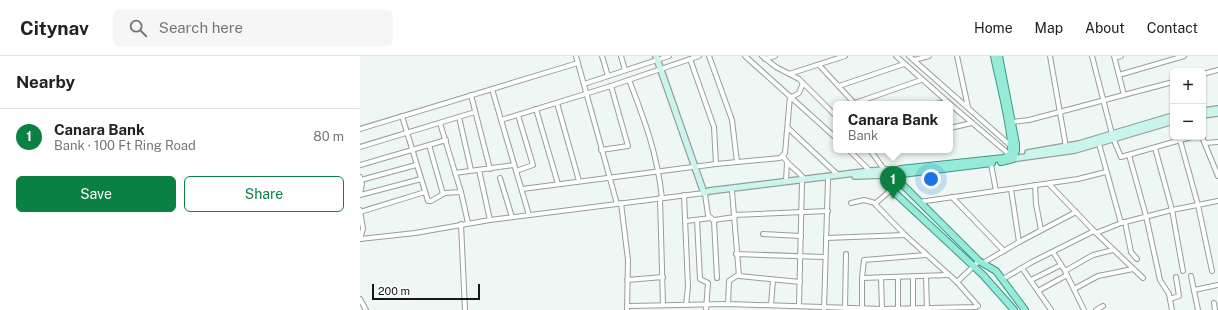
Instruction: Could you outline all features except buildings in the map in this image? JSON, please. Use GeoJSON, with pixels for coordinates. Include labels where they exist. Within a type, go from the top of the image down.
{"type":"FeatureCollection","features":[{"type":"Feature","properties":{"kind":"main road"},"geometry":{"type":"LineString","coordinates":[[994,56],[1011,154]]}},
{"type":"Feature","properties":{"kind":"main road"},"geometry":{"type":"LineString","coordinates":[[1000,56],[1016,144],[1011,154]]}},
{"type":"Feature","properties":{"kind":"main road"},"geometry":{"type":"LineString","coordinates":[[657,58],[705,194]]}},
{"type":"Feature","properties":{"kind":"main road"},"geometry":{"type":"LineString","coordinates":[[1206,111],[1218,109]]}},
{"type":"Feature","properties":{"kind":"main road"},"geometry":{"type":"LineString","coordinates":[[1206,115],[1218,113]]}},
{"type":"Feature","properties":{"kind":"main road"},"geometry":{"type":"LineString","coordinates":[[889,173],[900,176],[991,164],[1011,154],[1054,154],[1098,144],[1112,136],[1170,117]]}},
{"type":"Feature","properties":{"kind":"main road"},"geometry":{"type":"LineString","coordinates":[[705,194],[838,175],[889,173],[1066,146],[1170,122]]}},
{"type":"Feature","properties":{"kind":"main road"},"geometry":{"type":"LineString","coordinates":[[705,194],[709,191],[786,181],[828,179],[872,173]]}},
{"type":"Feature","properties":{"kind":"main road"},"geometry":{"type":"LineString","coordinates":[[889,173],[888,182],[892,189],[974,266],[1013,310]]}},
{"type":"Feature","properties":{"kind":"main road"},"geometry":{"type":"LineString","coordinates":[[900,176],[901,185],[981,262],[1004,279],[1025,310]]}},
{"type":"Feature","properties":{"kind":"street"},"geometry":{"type":"LineString","coordinates":[[576,56],[608,177],[619,203],[628,260],[628,308],[663,305],[728,304],[799,306],[824,309],[963,309],[978,306]]}},
{"type":"Feature","properties":{"kind":"street"},"geometry":{"type":"LineString","coordinates":[[602,56],[608,76]]}},
{"type":"Feature","properties":{"kind":"street"},"geometry":{"type":"LineString","coordinates":[[621,56],[625,70]]}},
{"type":"Feature","properties":{"kind":"street"},"geometry":{"type":"LineString","coordinates":[[584,84],[657,58],[669,56]]}},
{"type":"Feature","properties":{"kind":"street"},"geometry":{"type":"LineString","coordinates":[[501,120],[661,70],[699,56]]}},
{"type":"Feature","properties":{"kind":"street"},"geometry":{"type":"LineString","coordinates":[[709,56],[732,120],[737,162]]}},
{"type":"Feature","properties":{"kind":"street"},"geometry":{"type":"LineString","coordinates":[[745,56],[833,135]]}},
{"type":"Feature","properties":{"kind":"street"},"geometry":{"type":"LineString","coordinates":[[764,58],[775,56]]}},
{"type":"Feature","properties":{"kind":"street"},"geometry":{"type":"LineString","coordinates":[[789,74],[845,56]]}},
{"type":"Feature","properties":{"kind":"street"},"geometry":{"type":"LineString","coordinates":[[896,56],[946,101]]}},
{"type":"Feature","properties":{"kind":"street"},"geometry":{"type":"LineString","coordinates":[[909,56],[968,107],[1011,154]]}},
{"type":"Feature","properties":{"kind":"street"},"geometry":{"type":"LineString","coordinates":[[914,60],[929,56]]}},
{"type":"Feature","properties":{"kind":"street"},"geometry":{"type":"LineString","coordinates":[[957,56],[968,107]]}},
{"type":"Feature","properties":{"kind":"street"},"geometry":{"type":"LineString","coordinates":[[1050,56],[1066,146]]}},
{"type":"Feature","properties":{"kind":"street"},"geometry":{"type":"LineString","coordinates":[[1092,56],[1112,136],[1120,156],[1129,155],[1180,140],[1198,205],[1212,271]]}},
{"type":"Feature","properties":{"kind":"street"},"geometry":{"type":"LineString","coordinates":[[1121,56],[1115,57],[1124,95]]}},
{"type":"Feature","properties":{"kind":"street"},"geometry":{"type":"LineString","coordinates":[[1119,75],[1184,56]]}},
{"type":"Feature","properties":{"kind":"street"},"geometry":{"type":"LineString","coordinates":[[764,58],[803,83],[833,113]]}},
{"type":"Feature","properties":{"kind":"street"},"geometry":{"type":"LineString","coordinates":[[690,59],[714,127],[716,164]]}},
{"type":"Feature","properties":{"kind":"street"},"geometry":{"type":"LineString","coordinates":[[360,129],[578,63]]}},
{"type":"Feature","properties":{"kind":"street"},"geometry":{"type":"LineString","coordinates":[[839,86],[904,64]]}},
{"type":"Feature","properties":{"kind":"street"},"geometry":{"type":"LineString","coordinates":[[819,65],[852,101]]}},
{"type":"Feature","properties":{"kind":"street"},"geometry":{"type":"LineString","coordinates":[[1206,73],[1218,70]]}},
{"type":"Feature","properties":{"kind":"street"},"geometry":{"type":"LineString","coordinates":[[629,80],[649,131],[659,172],[661,198],[663,305]]}},
{"type":"Feature","properties":{"kind":"street"},"geometry":{"type":"LineString","coordinates":[[863,101],[921,80]]}},
{"type":"Feature","properties":{"kind":"street"},"geometry":{"type":"LineString","coordinates":[[791,97],[798,93],[803,83]]}},
{"type":"Feature","properties":{"kind":"street"},"geometry":{"type":"LineString","coordinates":[[1012,122],[1029,120],[1170,83]]}},
{"type":"Feature","properties":{"kind":"street"},"geometry":{"type":"LineString","coordinates":[[601,150],[628,146],[611,86]]}},
{"type":"Feature","properties":{"kind":"street"},"geometry":{"type":"LineString","coordinates":[[492,89],[529,215]]}},
{"type":"Feature","properties":{"kind":"street"},"geometry":{"type":"LineString","coordinates":[[471,95],[490,169]]}},
{"type":"Feature","properties":{"kind":"street"},"geometry":{"type":"LineString","coordinates":[[786,181],[787,163],[784,156],[791,97]]}},
{"type":"Feature","properties":{"kind":"street"},"geometry":{"type":"LineString","coordinates":[[557,103],[579,181]]}},
{"type":"Feature","properties":{"kind":"street"},"geometry":{"type":"LineString","coordinates":[[953,107],[1011,154]]}},
{"type":"Feature","properties":{"kind":"street"},"geometry":{"type":"LineString","coordinates":[[536,109],[558,184]]}},
{"type":"Feature","properties":{"kind":"street"},"geometry":{"type":"LineString","coordinates":[[360,147],[475,112]]}},
{"type":"Feature","properties":{"kind":"street"},"geometry":{"type":"LineString","coordinates":[[516,171],[533,165],[518,115]]}},
{"type":"Feature","properties":{"kind":"street"},"geometry":{"type":"LineString","coordinates":[[402,116],[416,165],[425,192],[430,201],[443,194],[461,192]]}},
{"type":"Feature","properties":{"kind":"street"},"geometry":{"type":"LineString","coordinates":[[459,117],[471,170]]}},
{"type":"Feature","properties":{"kind":"street"},"geometry":{"type":"LineString","coordinates":[[440,122],[461,192],[468,223]]}},
{"type":"Feature","properties":{"kind":"street"},"geometry":{"type":"LineString","coordinates":[[953,127],[972,123]]}},
{"type":"Feature","properties":{"kind":"street"},"geometry":{"type":"LineString","coordinates":[[788,128],[838,175]]}},
{"type":"Feature","properties":{"kind":"street"},"geometry":{"type":"LineString","coordinates":[[360,165],[446,140]]}},
{"type":"Feature","properties":{"kind":"street"},"geometry":{"type":"LineString","coordinates":[[1204,140],[1218,176]]}},
{"type":"Feature","properties":{"kind":"street"},"geometry":{"type":"LineString","coordinates":[[1205,143],[1218,142]]}},
{"type":"Feature","properties":{"kind":"street"},"geometry":{"type":"LineString","coordinates":[[1098,144],[1131,252],[1137,259]]}},
{"type":"Feature","properties":{"kind":"street"},"geometry":{"type":"LineString","coordinates":[[429,145],[443,194]]}},
{"type":"Feature","properties":{"kind":"street"},"geometry":{"type":"LineString","coordinates":[[1155,148],[1172,210],[1183,271]]}},
{"type":"Feature","properties":{"kind":"street"},"geometry":{"type":"LineString","coordinates":[[851,153],[872,173]]}},
{"type":"Feature","properties":{"kind":"street"},"geometry":{"type":"LineString","coordinates":[[872,153],[889,173]]}},
{"type":"Feature","properties":{"kind":"street"},"geometry":{"type":"LineString","coordinates":[[1129,155],[1146,216],[1160,280],[1169,294],[1172,310]]}},
{"type":"Feature","properties":{"kind":"street"},"geometry":{"type":"LineString","coordinates":[[522,189],[716,164],[780,158],[784,156]]}},
{"type":"Feature","properties":{"kind":"street"},"geometry":{"type":"LineString","coordinates":[[1213,162],[1218,162]]}},
{"type":"Feature","properties":{"kind":"street"},"geometry":{"type":"LineString","coordinates":[[787,163],[799,172],[803,180],[799,306]]}},
{"type":"Feature","properties":{"kind":"street"},"geometry":{"type":"LineString","coordinates":[[991,164],[996,191]]}},
{"type":"Feature","properties":{"kind":"street"},"geometry":{"type":"LineString","coordinates":[[416,165],[361,179],[360,194],[421,179]]}},
{"type":"Feature","properties":{"kind":"street"},"geometry":{"type":"LineString","coordinates":[[455,173],[514,165]]}},
{"type":"Feature","properties":{"kind":"street"},"geometry":{"type":"LineString","coordinates":[[479,170],[490,220]]}},
{"type":"Feature","properties":{"kind":"street"},"geometry":{"type":"LineString","coordinates":[[919,202],[1049,184],[1084,178],[1106,172]]}},
{"type":"Feature","properties":{"kind":"street"},"geometry":{"type":"LineString","coordinates":[[500,178],[512,217]]}},
{"type":"Feature","properties":{"kind":"street"},"geometry":{"type":"LineString","coordinates":[[824,309],[828,179]]}},
{"type":"Feature","properties":{"kind":"street"},"geometry":{"type":"LineString","coordinates":[[1049,184],[1095,232],[1143,278]]}},
{"type":"Feature","properties":{"kind":"street"},"geometry":{"type":"LineString","coordinates":[[1035,185],[1041,230]]}},
{"type":"Feature","properties":{"kind":"street"},"geometry":{"type":"LineString","coordinates":[[875,203],[892,189]]}},
{"type":"Feature","properties":{"kind":"street"},"geometry":{"type":"LineString","coordinates":[[1012,189],[1019,242]]}},
{"type":"Feature","properties":{"kind":"street"},"geometry":{"type":"LineString","coordinates":[[732,191],[738,275]]}},
{"type":"Feature","properties":{"kind":"street"},"geometry":{"type":"LineString","coordinates":[[425,192],[360,211],[363,229],[360,239],[415,233],[461,224],[619,203],[705,194],[708,214],[712,219],[717,278]]}},
{"type":"Feature","properties":{"kind":"street"},"geometry":{"type":"LineString","coordinates":[[684,195],[688,287],[686,305]]}},
{"type":"Feature","properties":{"kind":"street"},"geometry":{"type":"LineString","coordinates":[[952,197],[1004,251]]}},
{"type":"Feature","properties":{"kind":"street"},"geometry":{"type":"LineString","coordinates":[[851,202],[864,200],[875,203],[905,235],[957,282],[982,310]]}},
{"type":"Feature","properties":{"kind":"street"},"geometry":{"type":"LineString","coordinates":[[1004,279],[1022,268],[1095,232],[1146,216],[1218,201]]}},
{"type":"Feature","properties":{"kind":"street"},"geometry":{"type":"LineString","coordinates":[[686,221],[734,216],[801,214],[828,211]]}},
{"type":"Feature","properties":{"kind":"street"},"geometry":{"type":"LineString","coordinates":[[957,282],[974,266],[1076,212]]}},
{"type":"Feature","properties":{"kind":"street"},"geometry":{"type":"LineString","coordinates":[[697,220],[700,279],[707,282],[706,310]]}},
{"type":"Feature","properties":{"kind":"street"},"geometry":{"type":"LineString","coordinates":[[461,224],[465,310]]}},
{"type":"Feature","properties":{"kind":"street"},"geometry":{"type":"LineString","coordinates":[[763,234],[801,236]]}},
{"type":"Feature","properties":{"kind":"street"},"geometry":{"type":"LineString","coordinates":[[826,238],[905,235]]}},
{"type":"Feature","properties":{"kind":"street"},"geometry":{"type":"LineString","coordinates":[[1038,290],[1093,254],[1113,250]]}},
{"type":"Feature","properties":{"kind":"street"},"geometry":{"type":"LineString","coordinates":[[1053,252],[1066,273],[1084,310]]}},
{"type":"Feature","properties":{"kind":"street"},"geometry":{"type":"LineString","coordinates":[[736,254],[825,257]]}},
{"type":"Feature","properties":{"kind":"street"},"geometry":{"type":"LineString","coordinates":[[846,254],[846,308]]}},
{"type":"Feature","properties":{"kind":"street"},"geometry":{"type":"LineString","coordinates":[[862,308],[862,278],[864,260],[926,255]]}},
{"type":"Feature","properties":{"kind":"street"},"geometry":{"type":"LineString","coordinates":[[1031,280],[1061,265]]}},
{"type":"Feature","properties":{"kind":"street"},"geometry":{"type":"LineString","coordinates":[[1022,268],[1051,310]]}},
{"type":"Feature","properties":{"kind":"street"},"geometry":{"type":"LineString","coordinates":[[1074,289],[1098,276],[1133,269]]}},
{"type":"Feature","properties":{"kind":"street"},"geometry":{"type":"LineString","coordinates":[[738,275],[741,278],[800,282]]}},
{"type":"Feature","properties":{"kind":"street"},"geometry":{"type":"LineString","coordinates":[[728,304],[729,281],[738,275]]}},
{"type":"Feature","properties":{"kind":"street"},"geometry":{"type":"LineString","coordinates":[[862,278],[948,275]]}},
{"type":"Feature","properties":{"kind":"street"},"geometry":{"type":"LineString","coordinates":[[912,276],[913,308]]}},
{"type":"Feature","properties":{"kind":"street"},"geometry":{"type":"LineString","coordinates":[[926,276],[927,309]]}},
{"type":"Feature","properties":{"kind":"street"},"geometry":{"type":"LineString","coordinates":[[1191,276],[1198,310]]}},
{"type":"Feature","properties":{"kind":"street"},"geometry":{"type":"LineString","coordinates":[[627,280],[662,277]]}},
{"type":"Feature","properties":{"kind":"street"},"geometry":{"type":"LineString","coordinates":[[881,277],[883,309]]}},
{"type":"Feature","properties":{"kind":"street"},"geometry":{"type":"LineString","coordinates":[[898,277],[898,308]]}},
{"type":"Feature","properties":{"kind":"street"},"geometry":{"type":"LineString","coordinates":[[1170,300],[1179,296],[1176,277]]}},
{"type":"Feature","properties":{"kind":"street"},"geometry":{"type":"LineString","coordinates":[[771,305],[773,280]]}},
{"type":"Feature","properties":{"kind":"street"},"geometry":{"type":"LineString","coordinates":[[1194,290],[1218,285]]}},
{"type":"Feature","properties":{"kind":"street"},"geometry":{"type":"LineString","coordinates":[[360,299],[366,310]]}},
{"type":"Feature","properties":{"kind":"street"},"geometry":{"type":"LineString","coordinates":[[1214,303],[1215,310]]}},
{"type":"Feature","properties":{"kind":"street"},"geometry":{"type":"LineString","coordinates":[[1096,310],[1103,306]]}},
{"type":"Feature","properties":{"kind":"place","name":"Canara Bank"},"geometry":{"type":"Point","coordinates":[893,199]}}]}
